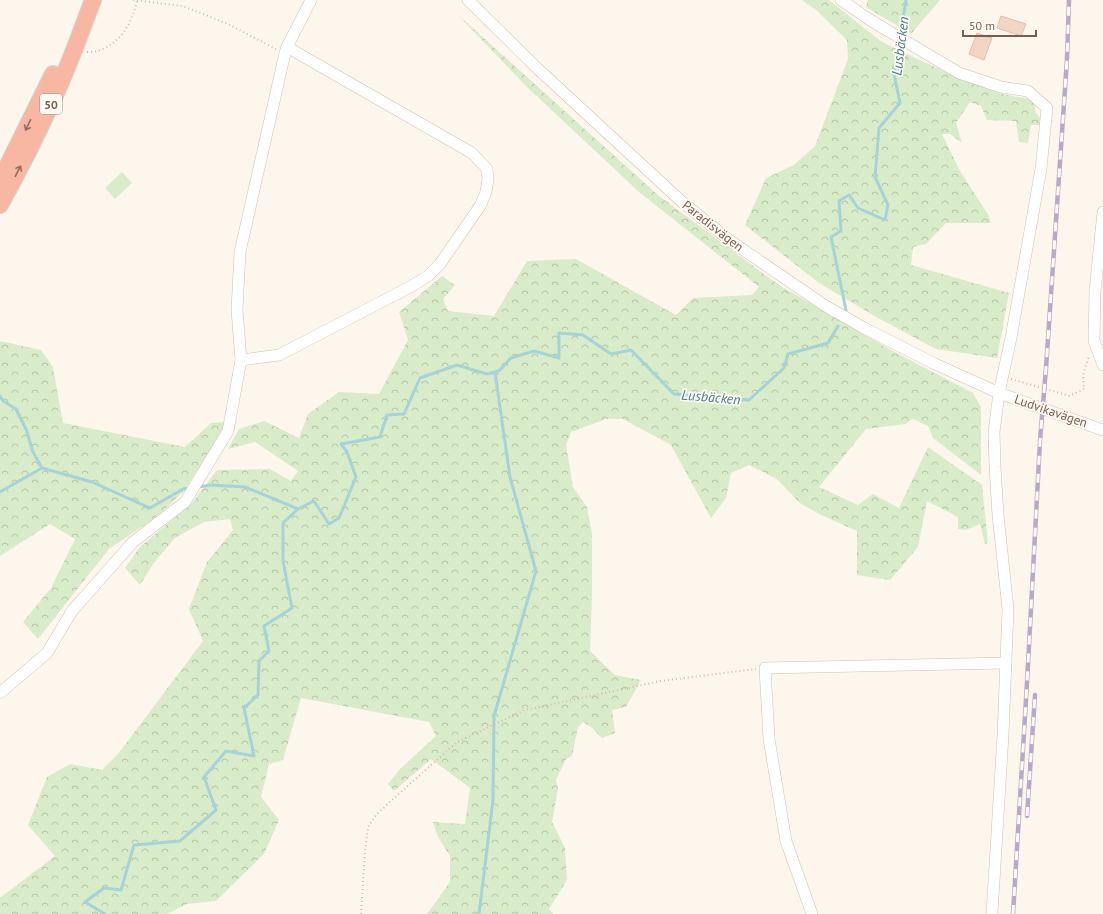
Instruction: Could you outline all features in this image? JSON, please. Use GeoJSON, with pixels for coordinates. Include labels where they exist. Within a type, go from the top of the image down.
{"type":"FeatureCollection","features":[{"type":"Feature","properties":{"kind":"highway","name":"50"},"geometry":{"type":"LineString","coordinates":[[0,181],[65,46],[83,0]]}},
{"type":"Feature","properties":{"kind":"highway","name":"50"},"geometry":{"type":"LineString","coordinates":[[0,205],[56,92],[74,51],[93,0]]}},
{"type":"Feature","properties":{"kind":"street"},"geometry":{"type":"LineString","coordinates":[[0,693],[47,653],[72,610],[133,542],[185,502],[228,431],[241,360],[237,310],[240,252],[286,50],[311,0]]}},
{"type":"Feature","properties":{"kind":"street","name":"Paradisvägen"},"geometry":{"type":"LineString","coordinates":[[468,0],[538,69],[675,196],[729,240],[824,305],[864,328],[933,363],[999,393]]}},
{"type":"Feature","properties":{"kind":"street"},"geometry":{"type":"LineString","coordinates":[[841,0],[870,20],[959,73],[1001,87],[1028,91],[1047,108],[1041,169],[999,393],[994,432],[998,514],[1008,609],[992,914]]}},
{"type":"Feature","properties":{"kind":"street"},"geometry":{"type":"LineString","coordinates":[[241,360],[279,355],[410,287],[428,276],[440,264],[480,206],[486,192],[488,178],[487,169],[472,153],[286,50]]}},
{"type":"Feature","properties":{"kind":"street"},"geometry":{"type":"LineString","coordinates":[[1103,212],[1095,291],[1094,341],[1103,365]]}},
{"type":"Feature","properties":{"kind":"street","name":"Ludvikavägen"},"geometry":{"type":"LineString","coordinates":[[999,393],[1103,430]]}},
{"type":"Feature","properties":{"kind":"street"},"geometry":{"type":"LineString","coordinates":[[812,914],[786,842],[769,739],[765,668],[1006,663]]}},
{"type":"Feature","properties":{"kind":"path"},"geometry":{"type":"LineString","coordinates":[[133,0],[182,6],[228,24],[286,50]]}},
{"type":"Feature","properties":{"kind":"path"},"geometry":{"type":"LineString","coordinates":[[84,52],[99,50],[114,43],[120,37],[132,18],[136,1]]}},
{"type":"Feature","properties":{"kind":"path"},"geometry":{"type":"LineString","coordinates":[[1003,377],[1070,396],[1084,389],[1083,375],[1094,341]]}},
{"type":"Feature","properties":{"kind":"path"},"geometry":{"type":"LineString","coordinates":[[361,914],[368,827],[376,815],[393,798],[457,742],[525,710],[661,681],[765,668]]}},
{"type":"Feature","properties":{"kind":"green space"},"geometry":{"type":"Polygon","coordinates":[[[802,0],[829,0],[882,42],[954,76],[1003,94],[1033,100],[1036,113],[1040,118],[1039,125],[1031,125],[1028,143],[1019,142],[1016,121],[987,120],[981,106],[970,102],[956,123],[962,143],[950,134],[942,134],[960,171],[989,216],[991,223],[946,223],[926,244],[913,247],[911,265],[1009,293],[997,358],[936,349],[878,318],[819,283],[745,225],[766,178],[794,165],[815,146],[848,59],[847,40],[816,10],[802,0]]]}},
{"type":"Feature","properties":{"kind":"green space"},"geometry":{"type":"Polygon","coordinates":[[[868,0],[940,0],[911,34],[866,7],[868,0]]]}},
{"type":"Feature","properties":{"kind":"green space"},"geometry":{"type":"Polygon","coordinates":[[[457,14],[659,196],[779,285],[891,350],[973,393],[981,407],[981,475],[933,438],[928,426],[913,419],[905,424],[866,429],[819,487],[858,505],[873,494],[899,508],[928,447],[982,485],[988,543],[985,544],[980,524],[966,530],[958,529],[958,517],[927,501],[918,547],[890,580],[857,575],[857,531],[819,514],[800,503],[777,479],[749,465],[731,473],[726,498],[711,518],[671,445],[623,419],[606,419],[571,432],[566,445],[573,487],[587,507],[592,534],[590,651],[615,675],[641,680],[626,707],[612,710],[615,733],[602,738],[591,727],[583,722],[578,727],[572,756],[566,759],[556,780],[558,789],[552,822],[565,848],[567,880],[549,909],[553,914],[427,914],[450,882],[450,856],[438,837],[433,822],[465,824],[470,788],[431,759],[394,791],[388,784],[400,769],[436,736],[429,722],[301,698],[283,760],[269,764],[261,797],[279,820],[264,854],[216,901],[187,904],[167,914],[0,914],[0,897],[55,856],[28,825],[47,777],[70,764],[102,770],[118,754],[203,641],[189,609],[207,562],[233,530],[230,519],[204,522],[175,538],[153,564],[140,585],[125,568],[140,547],[192,503],[217,470],[270,469],[291,481],[298,471],[255,442],[228,449],[239,429],[264,421],[299,438],[308,414],[339,392],[379,394],[408,340],[399,312],[442,276],[455,285],[443,299],[448,311],[494,316],[527,261],[576,259],[676,315],[693,298],[752,295],[759,287],[639,192],[526,86],[457,14]]]}},
{"type":"Feature","properties":{"kind":"green space"},"geometry":{"type":"Polygon","coordinates":[[[122,172],[132,183],[115,199],[105,188],[122,172]]]}},
{"type":"Feature","properties":{"kind":"green space"},"geometry":{"type":"Polygon","coordinates":[[[0,341],[41,350],[53,367],[63,423],[185,447],[211,423],[228,422],[184,491],[159,515],[109,549],[38,639],[23,622],[51,588],[75,539],[50,524],[0,556],[0,341]]]}},
{"type":"Feature","properties":{"kind":"building"},"geometry":{"type":"Polygon","coordinates":[[[1001,16],[1026,24],[1021,36],[997,28],[1001,16]]]}},
{"type":"Feature","properties":{"kind":"building"},"geometry":{"type":"Polygon","coordinates":[[[977,33],[992,38],[984,60],[969,54],[977,33]]]}},
{"type":"Feature","properties":{"kind":"waterway","name":"Lusbäcken"},"geometry":{"type":"LineString","coordinates":[[900,35],[906,0]]}},
{"type":"Feature","properties":{"kind":"waterway","name":"Lusbäcken"},"geometry":{"type":"LineString","coordinates":[[846,310],[831,237],[841,231],[839,201],[849,195],[858,208],[885,220],[888,205],[875,177],[879,128],[900,103],[894,74],[900,40]]}},
{"type":"Feature","properties":{"kind":"waterway","name":"Lusbäcken"},"geometry":{"type":"LineString","coordinates":[[105,914],[85,902],[104,888],[121,890],[134,845],[180,841],[216,810],[204,777],[226,751],[254,756],[244,708],[258,695],[259,661],[269,651],[264,626],[292,608],[283,561],[283,523],[298,509],[314,501],[329,524],[339,518],[356,477],[347,452],[341,444],[380,437],[387,415],[404,414],[420,378],[457,365],[487,374],[499,371],[511,358],[534,351],[559,358],[559,333],[583,335],[611,354],[631,350],[674,394],[749,400],[784,368],[788,354],[828,343],[838,326]]}},
{"type":"Feature","properties":{"kind":"waterway"},"geometry":{"type":"LineString","coordinates":[[479,914],[493,800],[494,716],[536,571],[510,477],[495,372]]}},
{"type":"Feature","properties":{"kind":"waterway"},"geometry":{"type":"LineString","coordinates":[[0,396],[3,401],[16,409],[26,429],[33,452],[42,468]]}},
{"type":"Feature","properties":{"kind":"waterway"},"geometry":{"type":"LineString","coordinates":[[0,492],[42,468],[92,482],[150,508],[183,489],[189,488]]}},
{"type":"Feature","properties":{"kind":"waterway"},"geometry":{"type":"LineString","coordinates":[[199,487],[210,485],[245,487],[298,509]]}},
{"type":"Feature","properties":{"kind":"railway"},"geometry":{"type":"LineString","coordinates":[[1013,914],[1040,441],[1067,59],[1069,0]]}},
{"type":"Feature","properties":{"kind":"railway"},"geometry":{"type":"LineString","coordinates":[[1027,816],[1035,695]]}}]}
